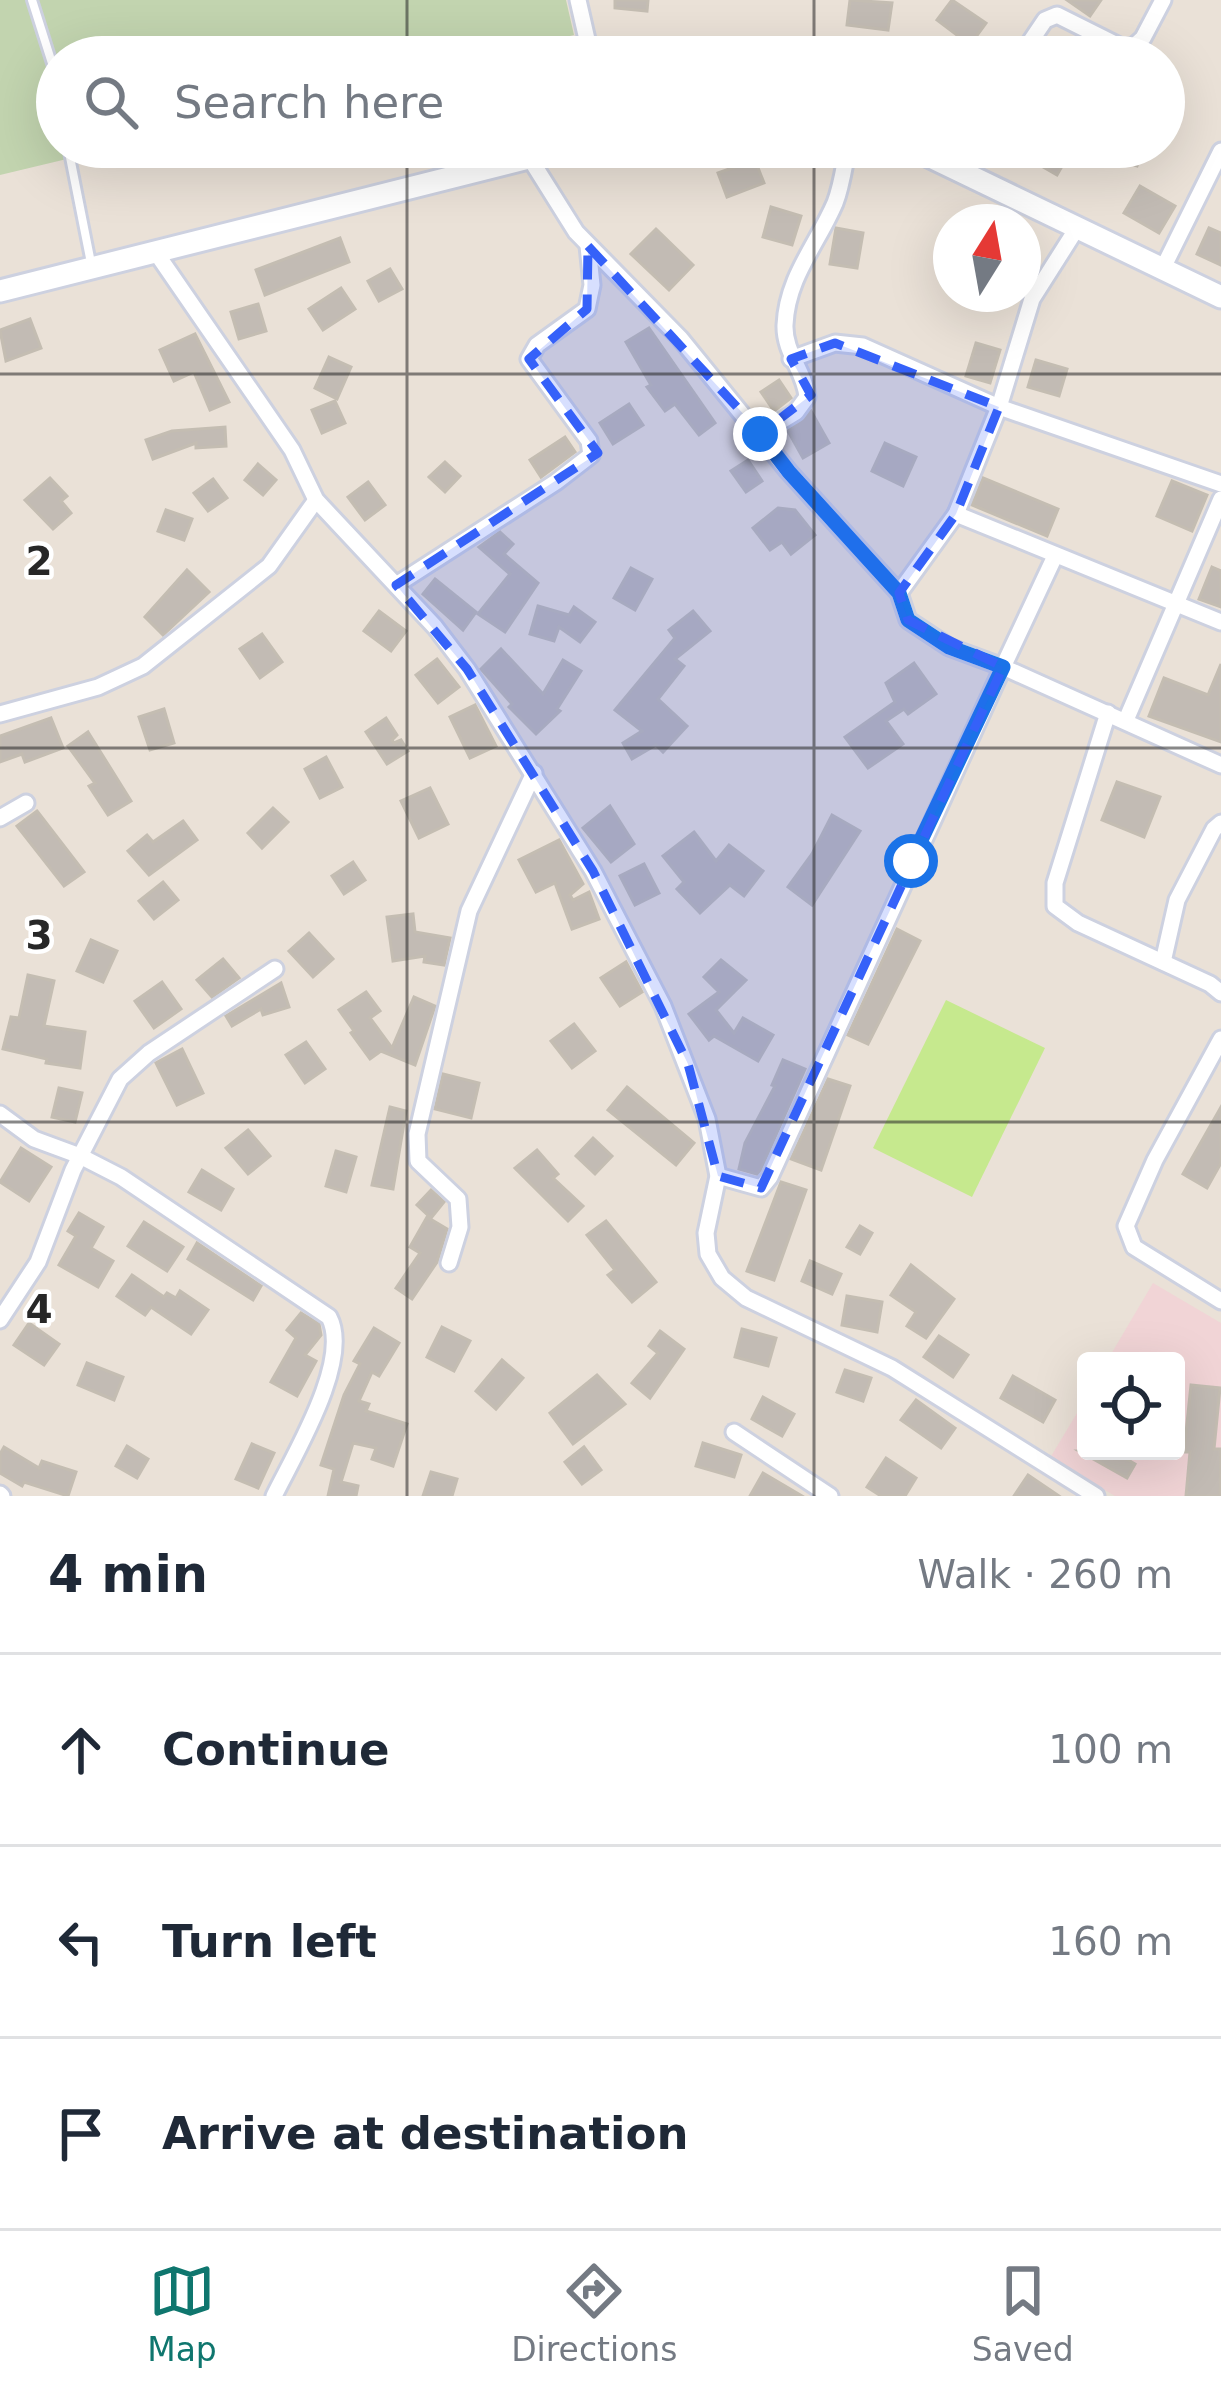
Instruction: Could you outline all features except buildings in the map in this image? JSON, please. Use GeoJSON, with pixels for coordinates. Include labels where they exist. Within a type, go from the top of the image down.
{"type":"FeatureCollection","features":[{"type":"Feature","properties":{"kind":"main road"},"geometry":{"type":"LineString","coordinates":[[0,291],[487,168]]}},
{"type":"Feature","properties":{"kind":"main road"},"geometry":{"type":"LineString","coordinates":[[977,168],[1077,228],[1221,297]]}},
{"type":"Feature","properties":{"kind":"street"},"geometry":{"type":"LineString","coordinates":[[578,0],[586,36]]}},
{"type":"Feature","properties":{"kind":"street"},"geometry":{"type":"LineString","coordinates":[[1144,36],[1163,0]]}},
{"type":"Feature","properties":{"kind":"street"},"geometry":{"type":"LineString","coordinates":[[1034,36],[1045,20],[1057,15],[1100,36]]}},
{"type":"Feature","properties":{"kind":"street"},"geometry":{"type":"LineString","coordinates":[[1162,268],[1221,152]]}},
{"type":"Feature","properties":{"kind":"street"},"geometry":{"type":"LineString","coordinates":[[536,168],[588,246],[645,299],[789,472],[899,593],[908,620],[949,647],[1221,765]]}},
{"type":"Feature","properties":{"kind":"street"},"geometry":{"type":"LineString","coordinates":[[760,434],[796,412],[807,397],[784,327],[792,286],[836,201],[843,168]]}},
{"type":"Feature","properties":{"kind":"street"},"geometry":{"type":"LineString","coordinates":[[899,593],[956,514],[999,407],[1033,299],[1077,228]]}},
{"type":"Feature","properties":{"kind":"street"},"geometry":{"type":"LineString","coordinates":[[396,585],[591,455],[589,441],[530,359],[537,345],[587,308],[592,284],[588,246]]}},
{"type":"Feature","properties":{"kind":"street"},"geometry":{"type":"LineString","coordinates":[[158,254],[292,450],[316,500],[467,669],[593,871],[663,1006],[707,1119],[718,1175],[706,1233],[708,1254],[722,1278],[746,1298],[892,1368],[1091,1495]]}},
{"type":"Feature","properties":{"kind":"street"},"geometry":{"type":"LineString","coordinates":[[791,359],[835,343],[863,346],[999,407],[1221,484]]}},
{"type":"Feature","properties":{"kind":"street"},"geometry":{"type":"LineString","coordinates":[[1126,720],[1221,499]]}},
{"type":"Feature","properties":{"kind":"street"},"geometry":{"type":"LineString","coordinates":[[0,714],[98,687],[143,666],[269,566],[316,500]]}},
{"type":"Feature","properties":{"kind":"street"},"geometry":{"type":"LineString","coordinates":[[956,514],[1221,622]]}},
{"type":"Feature","properties":{"kind":"street"},"geometry":{"type":"LineString","coordinates":[[718,1175],[753,1188],[761,1188],[770,1177],[1055,556]]}},
{"type":"Feature","properties":{"kind":"street"},"geometry":{"type":"LineString","coordinates":[[1108,713],[1055,884],[1055,906],[1078,923],[1221,993]]}},
{"type":"Feature","properties":{"kind":"street"},"geometry":{"type":"LineString","coordinates":[[449,1263],[460,1227],[458,1199],[418,1161],[417,1133],[469,911],[534,773]]}},
{"type":"Feature","properties":{"kind":"street"},"geometry":{"type":"LineString","coordinates":[[0,818],[26,803]]}},
{"type":"Feature","properties":{"kind":"street"},"geometry":{"type":"LineString","coordinates":[[1163,962],[1177,900],[1221,824]]}},
{"type":"Feature","properties":{"kind":"street"},"geometry":{"type":"LineString","coordinates":[[0,1320],[38,1262],[110,1094],[134,1064],[275,969]]}},
{"type":"Feature","properties":{"kind":"street"},"geometry":{"type":"LineString","coordinates":[[1221,1039],[1127,1215],[1126,1232],[1134,1247],[1221,1301]]}},
{"type":"Feature","properties":{"kind":"street"},"geometry":{"type":"LineString","coordinates":[[0,1114],[34,1139],[80,1156],[221,1241],[329,1317],[336,1342],[329,1372],[274,1496]]}},
{"type":"Feature","properties":{"kind":"street"},"geometry":{"type":"LineString","coordinates":[[734,1432],[830,1496]]}},
{"type":"Feature","properties":{"kind":"lane"},"geometry":{"type":"LineString","coordinates":[[32,0],[43,36]]}},
{"type":"Feature","properties":{"kind":"lane"},"geometry":{"type":"LineString","coordinates":[[72,168],[93,270]]}},
{"type":"Feature","properties":{"kind":"highlighted area"},"geometry":{"type":"Polygon","coordinates":[[[588,246],[761,433],[811,395],[791,359],[835,343],[999,407],[956,514],[899,593],[908,620],[1003,667],[761,1188],[718,1176],[688,1064],[593,871],[467,669],[396,585],[598,453],[529,359],[587,309],[588,246]]]}},
{"type":"Feature","properties":{"kind":"shaded area"},"geometry":{"type":"Polygon","coordinates":[[[1153,1283],[1221,1323],[1221,1496],[1115,1496],[1050,1458],[1077,1413],[1077,1460],[1185,1460],[1185,1352],[1112,1352],[1153,1283]]]}},
{"type":"Feature","properties":{"kind":"green space"},"geometry":{"type":"Polygon","coordinates":[[[0,0],[566,0],[574,35],[570,36],[36,36],[36,166],[0,175],[0,0]]]}},
{"type":"Feature","properties":{"kind":"green space"},"geometry":{"type":"Polygon","coordinates":[[[946,1000],[1045,1048],[972,1197],[873,1148],[946,1000]]]}},
{"type":"Feature","properties":{"kind":"route"},"geometry":{"type":"LineString","coordinates":[[760,434],[899,593],[908,620],[949,647],[1003,667],[911,861]]}}]}
